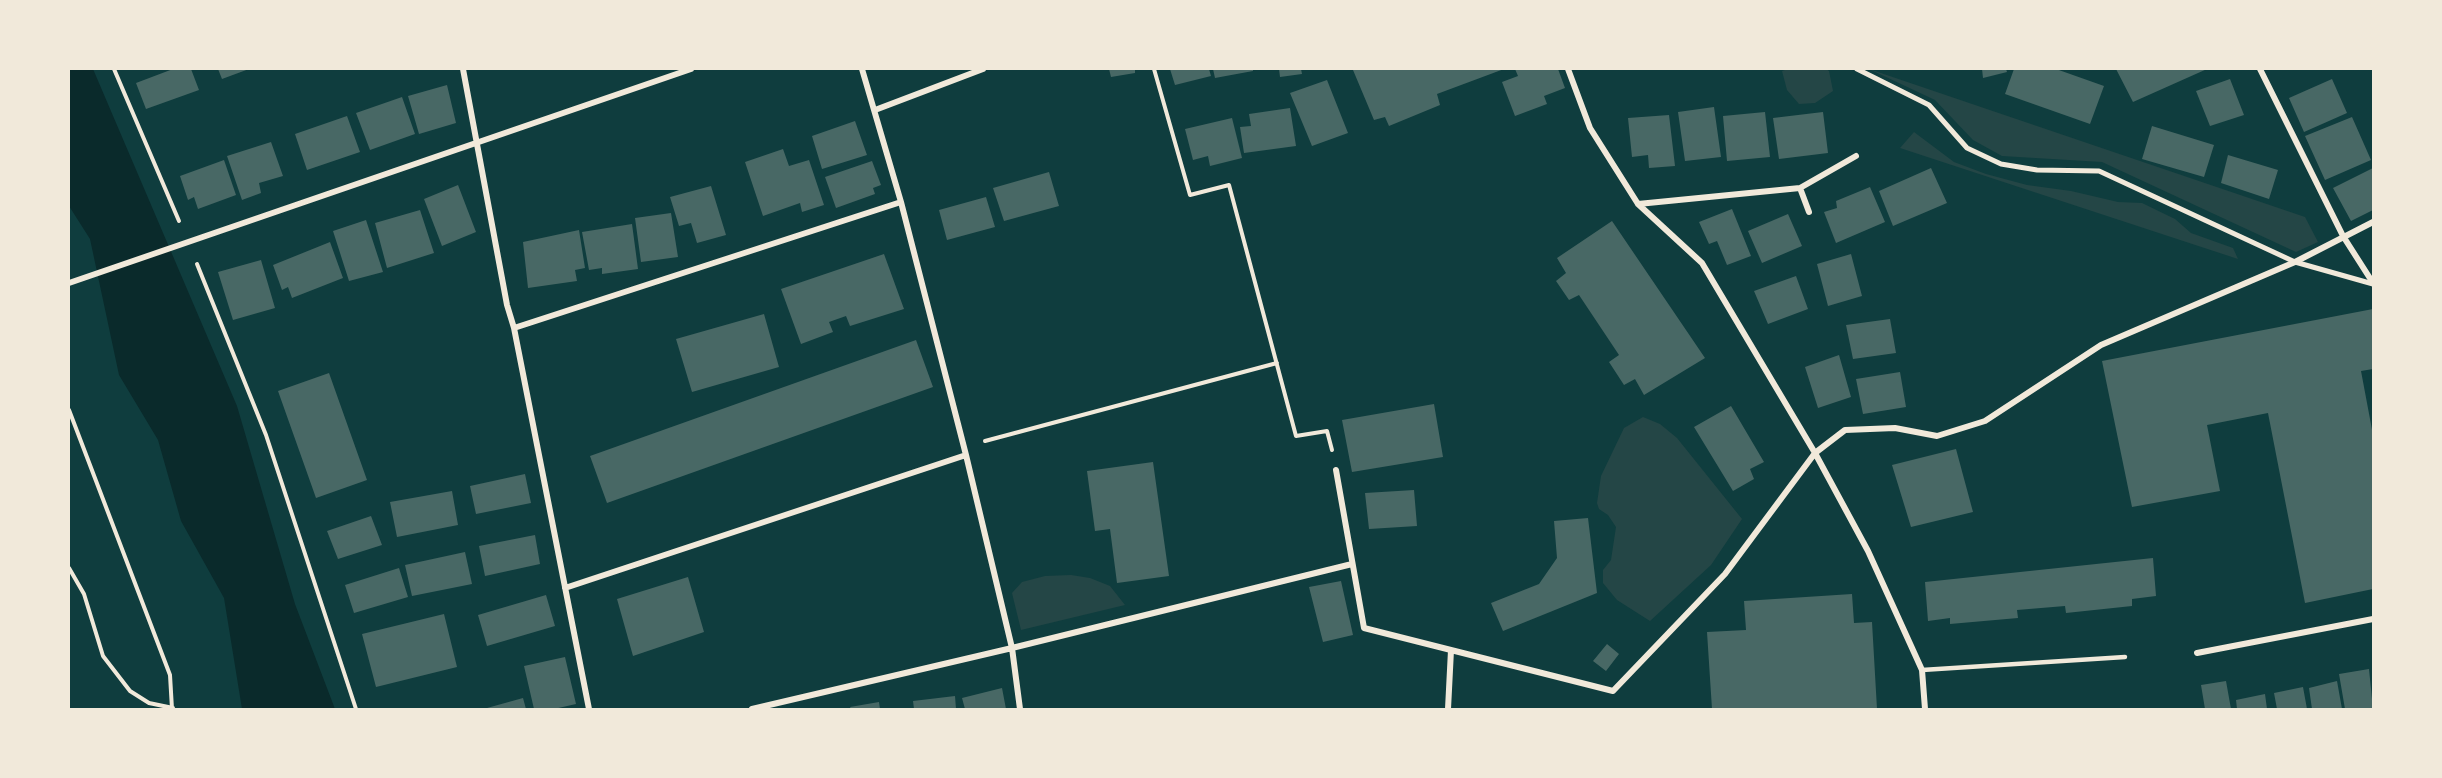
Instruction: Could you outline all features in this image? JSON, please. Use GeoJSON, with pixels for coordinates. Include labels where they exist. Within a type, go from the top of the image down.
{"type":"FeatureCollection","features":[{"type":"Feature","properties":{"kind":"street"},"geometry":{"type":"LineString","coordinates":[[463,69],[507,305],[514,328],[589,709]]}},
{"type":"Feature","properties":{"kind":"street"},"geometry":{"type":"LineString","coordinates":[[69,283],[691,69]]}},
{"type":"Feature","properties":{"kind":"street"},"geometry":{"type":"LineString","coordinates":[[862,69],[876,110],[901,202],[966,455],[1012,648],[1020,709]]}},
{"type":"Feature","properties":{"kind":"street"},"geometry":{"type":"LineString","coordinates":[[876,110],[983,69]]}},
{"type":"Feature","properties":{"kind":"street"},"geometry":{"type":"LineString","coordinates":[[1568,69],[1590,128],[1638,204],[1702,263],[1815,453],[1868,551],[1922,670],[1925,709]]}},
{"type":"Feature","properties":{"kind":"street"},"geometry":{"type":"LineString","coordinates":[[1857,69],[1929,105],[1967,148],[2001,164],[2037,170],[2099,171],[2295,262],[2373,284]]}},
{"type":"Feature","properties":{"kind":"street"},"geometry":{"type":"LineString","coordinates":[[2260,69],[2343,236],[2373,284]]}},
{"type":"Feature","properties":{"kind":"street"},"geometry":{"type":"LineString","coordinates":[[1638,204],[1800,188],[1856,156]]}},
{"type":"Feature","properties":{"kind":"street"},"geometry":{"type":"LineString","coordinates":[[1800,188],[1809,212]]}},
{"type":"Feature","properties":{"kind":"street"},"geometry":{"type":"LineString","coordinates":[[514,328],[901,202]]}},
{"type":"Feature","properties":{"kind":"street"},"geometry":{"type":"LineString","coordinates":[[1336,470],[1364,628],[1613,691],[1725,574],[1815,453],[1845,430],[1895,428],[1937,436],[1985,421],[2102,345],[2295,262],[2373,222]]}},
{"type":"Feature","properties":{"kind":"street"},"geometry":{"type":"LineString","coordinates":[[565,588],[966,455]]}},
{"type":"Feature","properties":{"kind":"street"},"geometry":{"type":"LineString","coordinates":[[752,709],[1352,564]]}},
{"type":"Feature","properties":{"kind":"street"},"geometry":{"type":"LineString","coordinates":[[2197,653],[2373,620]]}},
{"type":"Feature","properties":{"kind":"street"},"geometry":{"type":"LineString","coordinates":[[1448,709],[1452,650]]}},
{"type":"Feature","properties":{"kind":"lane"},"geometry":{"type":"LineString","coordinates":[[1922,670],[2125,657]]}},
{"type":"Feature","properties":{"kind":"path"},"geometry":{"type":"LineString","coordinates":[[114,69],[188,242],[266,435],[356,709]]}},
{"type":"Feature","properties":{"kind":"path"},"geometry":{"type":"LineString","coordinates":[[1154,69],[1190,195],[1229,185],[1296,436],[1328,431],[1336,470]]}},
{"type":"Feature","properties":{"kind":"path"},"geometry":{"type":"LineString","coordinates":[[966,455],[980,442],[1277,363]]}},
{"type":"Feature","properties":{"kind":"path"},"geometry":{"type":"LineString","coordinates":[[69,410],[170,675],[172,708],[149,703],[130,691],[103,656],[84,594],[69,568]]}},
{"type":"Feature","properties":{"kind":"shaded area"},"geometry":{"type":"Polygon","coordinates":[[[69,69],[93,69],[237,406],[295,604],[335,709],[242,709],[224,598],[181,521],[158,440],[119,375],[90,239],[69,206],[69,69]]]}},
{"type":"Feature","properties":{"kind":"shaded area"},"geometry":{"type":"Polygon","coordinates":[[[1826,69],[1829,71],[1833,91],[1815,103],[1799,104],[1787,90],[1782,71],[1826,69]]]}},
{"type":"Feature","properties":{"kind":"shaded area"},"geometry":{"type":"Polygon","coordinates":[[[1869,69],[2305,217],[2318,242],[2296,252],[2102,162],[2002,156],[1973,140],[1935,100],[1869,69]]]}},
{"type":"Feature","properties":{"kind":"shaded area"},"geometry":{"type":"Polygon","coordinates":[[[1914,132],[1954,162],[1986,174],[2027,185],[2071,191],[2118,202],[2142,203],[2175,219],[2191,233],[2233,248],[2238,259],[1900,148],[1914,132]]]}},
{"type":"Feature","properties":{"kind":"shaded area"},"geometry":{"type":"Polygon","coordinates":[[[1643,417],[1660,424],[1677,438],[1742,519],[1711,565],[1650,621],[1617,600],[1603,583],[1603,570],[1611,560],[1616,527],[1608,515],[1599,509],[1597,503],[1601,476],[1624,428],[1643,417]]]}},
{"type":"Feature","properties":{"kind":"shaded area"},"geometry":{"type":"Polygon","coordinates":[[[1071,575],[1090,578],[1110,586],[1125,605],[1021,630],[1012,593],[1022,582],[1045,576],[1071,575]]]}},
{"type":"Feature","properties":{"kind":"building"},"geometry":{"type":"Polygon","coordinates":[[[173,69],[191,69],[199,90],[146,109],[136,83],[173,69]]]}},
{"type":"Feature","properties":{"kind":"building"},"geometry":{"type":"Polygon","coordinates":[[[218,69],[249,69],[222,79],[218,69]]]}},
{"type":"Feature","properties":{"kind":"building"},"geometry":{"type":"Polygon","coordinates":[[[1109,69],[1135,69],[1135,73],[1111,77],[1109,69]]]}},
{"type":"Feature","properties":{"kind":"building"},"geometry":{"type":"Polygon","coordinates":[[[1170,69],[1209,69],[1211,76],[1175,85],[1170,69]]]}},
{"type":"Feature","properties":{"kind":"building"},"geometry":{"type":"Polygon","coordinates":[[[1213,69],[1253,69],[1253,71],[1215,78],[1213,69]]]}},
{"type":"Feature","properties":{"kind":"building"},"geometry":{"type":"Polygon","coordinates":[[[1279,69],[1301,69],[1302,74],[1280,77],[1279,69]]]}},
{"type":"Feature","properties":{"kind":"building"},"geometry":{"type":"Polygon","coordinates":[[[1504,69],[1437,94],[1440,105],[1389,126],[1385,117],[1374,120],[1353,70],[1504,69]]]}},
{"type":"Feature","properties":{"kind":"building"},"geometry":{"type":"Polygon","coordinates":[[[1515,69],[1558,69],[1565,88],[1544,96],[1547,104],[1515,116],[1502,82],[1518,76],[1515,69]]]}},
{"type":"Feature","properties":{"kind":"building"},"geometry":{"type":"Polygon","coordinates":[[[1982,69],[2006,69],[2007,72],[1983,78],[1982,69]]]}},
{"type":"Feature","properties":{"kind":"building"},"geometry":{"type":"Polygon","coordinates":[[[2014,69],[2056,69],[2104,86],[2090,124],[2005,94],[2014,69]]]}},
{"type":"Feature","properties":{"kind":"building"},"geometry":{"type":"Polygon","coordinates":[[[2116,69],[2207,69],[2133,102],[2116,69]]]}},
{"type":"Feature","properties":{"kind":"building"},"geometry":{"type":"Polygon","coordinates":[[[2230,79],[2244,115],[2210,126],[2196,91],[2230,79]]]}},
{"type":"Feature","properties":{"kind":"building"},"geometry":{"type":"Polygon","coordinates":[[[2332,79],[2347,113],[2304,132],[2289,98],[2332,79]]]}},
{"type":"Feature","properties":{"kind":"building"},"geometry":{"type":"Polygon","coordinates":[[[1327,80],[1348,133],[1312,146],[1290,93],[1327,80]]]}},
{"type":"Feature","properties":{"kind":"building"},"geometry":{"type":"Polygon","coordinates":[[[447,85],[456,123],[419,134],[408,96],[447,85]]]}},
{"type":"Feature","properties":{"kind":"building"},"geometry":{"type":"Polygon","coordinates":[[[402,97],[415,134],[370,150],[356,113],[402,97]]]}},
{"type":"Feature","properties":{"kind":"building"},"geometry":{"type":"Polygon","coordinates":[[[1714,107],[1721,157],[1685,161],[1678,112],[1714,107]]]}},
{"type":"Feature","properties":{"kind":"building"},"geometry":{"type":"Polygon","coordinates":[[[1290,108],[1296,146],[1244,153],[1240,127],[1251,126],[1249,114],[1290,108]]]}},
{"type":"Feature","properties":{"kind":"building"},"geometry":{"type":"Polygon","coordinates":[[[1765,112],[1770,157],[1727,161],[1723,116],[1765,112]]]}},
{"type":"Feature","properties":{"kind":"building"},"geometry":{"type":"Polygon","coordinates":[[[1823,112],[1828,153],[1779,159],[1773,118],[1823,112]]]}},
{"type":"Feature","properties":{"kind":"building"},"geometry":{"type":"Polygon","coordinates":[[[1669,115],[1675,166],[1649,168],[1648,155],[1632,157],[1628,118],[1669,115]]]}},
{"type":"Feature","properties":{"kind":"building"},"geometry":{"type":"Polygon","coordinates":[[[347,116],[360,152],[307,170],[295,134],[347,116]]]}},
{"type":"Feature","properties":{"kind":"building"},"geometry":{"type":"Polygon","coordinates":[[[2352,117],[2371,160],[2325,180],[2305,136],[2352,117]]]}},
{"type":"Feature","properties":{"kind":"building"},"geometry":{"type":"Polygon","coordinates":[[[1232,118],[1242,158],[1210,166],[1208,156],[1193,160],[1185,129],[1232,118]]]}},
{"type":"Feature","properties":{"kind":"building"},"geometry":{"type":"Polygon","coordinates":[[[855,121],[867,155],[822,169],[812,136],[855,121]]]}},
{"type":"Feature","properties":{"kind":"building"},"geometry":{"type":"Polygon","coordinates":[[[2152,126],[2214,145],[2204,177],[2142,159],[2152,126]]]}},
{"type":"Feature","properties":{"kind":"building"},"geometry":{"type":"Polygon","coordinates":[[[271,142],[283,176],[259,183],[261,193],[242,200],[227,156],[271,142]]]}},
{"type":"Feature","properties":{"kind":"building"},"geometry":{"type":"Polygon","coordinates":[[[783,149],[789,166],[809,160],[824,205],[802,212],[800,203],[763,216],[745,162],[783,149]]]}},
{"type":"Feature","properties":{"kind":"building"},"geometry":{"type":"Polygon","coordinates":[[[2228,155],[2278,170],[2269,199],[2221,183],[2228,155]]]}},
{"type":"Feature","properties":{"kind":"building"},"geometry":{"type":"Polygon","coordinates":[[[224,160],[236,195],[198,209],[194,197],[188,200],[180,176],[224,160]]]}},
{"type":"Feature","properties":{"kind":"building"},"geometry":{"type":"Polygon","coordinates":[[[872,161],[881,185],[873,188],[875,194],[836,208],[825,177],[872,161]]]}},
{"type":"Feature","properties":{"kind":"building"},"geometry":{"type":"Polygon","coordinates":[[[1931,168],[1947,203],[1893,226],[1879,191],[1931,168]]]}},
{"type":"Feature","properties":{"kind":"building"},"geometry":{"type":"Polygon","coordinates":[[[2373,168],[2373,210],[2351,221],[2333,188],[2373,168]]]}},
{"type":"Feature","properties":{"kind":"building"},"geometry":{"type":"Polygon","coordinates":[[[1049,172],[1059,206],[1004,221],[993,188],[1049,172]]]}},
{"type":"Feature","properties":{"kind":"building"},"geometry":{"type":"Polygon","coordinates":[[[458,185],[476,232],[442,246],[424,199],[458,185]]]}},
{"type":"Feature","properties":{"kind":"building"},"geometry":{"type":"Polygon","coordinates":[[[711,186],[726,235],[697,243],[691,223],[679,226],[670,197],[711,186]]]}},
{"type":"Feature","properties":{"kind":"building"},"geometry":{"type":"Polygon","coordinates":[[[1870,187],[1885,222],[1836,243],[1824,212],[1837,208],[1836,201],[1870,187]]]}},
{"type":"Feature","properties":{"kind":"building"},"geometry":{"type":"Polygon","coordinates":[[[986,197],[995,227],[947,240],[939,210],[986,197]]]}},
{"type":"Feature","properties":{"kind":"building"},"geometry":{"type":"Polygon","coordinates":[[[1732,209],[1751,256],[1727,265],[1717,241],[1709,244],[1699,222],[1732,209]]]}},
{"type":"Feature","properties":{"kind":"building"},"geometry":{"type":"Polygon","coordinates":[[[420,210],[434,253],[387,268],[375,223],[420,210]]]}},
{"type":"Feature","properties":{"kind":"building"},"geometry":{"type":"Polygon","coordinates":[[[671,213],[678,257],[641,262],[635,218],[671,213]]]}},
{"type":"Feature","properties":{"kind":"building"},"geometry":{"type":"Polygon","coordinates":[[[1788,214],[1802,246],[1762,263],[1748,231],[1788,214]]]}},
{"type":"Feature","properties":{"kind":"building"},"geometry":{"type":"Polygon","coordinates":[[[366,220],[383,272],[349,281],[333,231],[366,220]]]}},
{"type":"Feature","properties":{"kind":"building"},"geometry":{"type":"Polygon","coordinates":[[[1612,221],[1705,358],[1644,395],[1635,379],[1624,385],[1609,362],[1619,355],[1579,295],[1569,300],[1556,281],[1566,273],[1557,258],[1612,221]]]}},
{"type":"Feature","properties":{"kind":"building"},"geometry":{"type":"Polygon","coordinates":[[[632,224],[638,269],[602,274],[602,268],[589,270],[582,232],[632,224]]]}},
{"type":"Feature","properties":{"kind":"building"},"geometry":{"type":"Polygon","coordinates":[[[579,230],[585,268],[575,270],[577,281],[528,288],[523,242],[579,230]]]}},
{"type":"Feature","properties":{"kind":"building"},"geometry":{"type":"Polygon","coordinates":[[[330,242],[343,278],[292,298],[288,287],[282,290],[273,265],[330,242]]]}},
{"type":"Feature","properties":{"kind":"building"},"geometry":{"type":"Polygon","coordinates":[[[884,254],[904,309],[850,326],[846,316],[829,322],[833,332],[801,344],[781,289],[884,254]]]}},
{"type":"Feature","properties":{"kind":"building"},"geometry":{"type":"Polygon","coordinates":[[[1851,254],[1862,296],[1828,306],[1817,264],[1851,254]]]}},
{"type":"Feature","properties":{"kind":"building"},"geometry":{"type":"Polygon","coordinates":[[[261,260],[275,308],[233,320],[218,272],[261,260]]]}},
{"type":"Feature","properties":{"kind":"building"},"geometry":{"type":"Polygon","coordinates":[[[1796,276],[1808,309],[1768,324],[1754,291],[1796,276]]]}},
{"type":"Feature","properties":{"kind":"building"},"geometry":{"type":"Polygon","coordinates":[[[2373,309],[2373,369],[2361,371],[2373,435],[2373,589],[2305,603],[2268,413],[2207,425],[2220,491],[2132,507],[2102,361],[2373,309]]]}},
{"type":"Feature","properties":{"kind":"building"},"geometry":{"type":"Polygon","coordinates":[[[764,314],[779,367],[692,392],[676,339],[764,314]]]}},
{"type":"Feature","properties":{"kind":"building"},"geometry":{"type":"Polygon","coordinates":[[[1890,319],[1896,353],[1853,359],[1846,325],[1890,319]]]}},
{"type":"Feature","properties":{"kind":"building"},"geometry":{"type":"Polygon","coordinates":[[[916,340],[933,387],[607,503],[590,456],[916,340]]]}},
{"type":"Feature","properties":{"kind":"building"},"geometry":{"type":"Polygon","coordinates":[[[1839,355],[1851,397],[1818,408],[1805,367],[1839,355]]]}},
{"type":"Feature","properties":{"kind":"building"},"geometry":{"type":"Polygon","coordinates":[[[1900,372],[1906,407],[1863,414],[1856,379],[1900,372]]]}},
{"type":"Feature","properties":{"kind":"building"},"geometry":{"type":"Polygon","coordinates":[[[329,373],[367,480],[316,498],[278,391],[329,373]]]}},
{"type":"Feature","properties":{"kind":"building"},"geometry":{"type":"Polygon","coordinates":[[[1434,404],[1443,457],[1352,472],[1342,420],[1434,404]]]}},
{"type":"Feature","properties":{"kind":"building"},"geometry":{"type":"Polygon","coordinates":[[[1731,406],[1764,462],[1750,469],[1754,479],[1733,491],[1694,427],[1731,406]]]}},
{"type":"Feature","properties":{"kind":"building"},"geometry":{"type":"Polygon","coordinates":[[[1956,449],[1973,512],[1911,527],[1892,465],[1956,449]]]}},
{"type":"Feature","properties":{"kind":"building"},"geometry":{"type":"Polygon","coordinates":[[[1153,462],[1169,576],[1117,583],[1110,529],[1095,531],[1087,471],[1153,462]]]}},
{"type":"Feature","properties":{"kind":"building"},"geometry":{"type":"Polygon","coordinates":[[[525,474],[531,503],[476,514],[470,486],[525,474]]]}},
{"type":"Feature","properties":{"kind":"building"},"geometry":{"type":"Polygon","coordinates":[[[1414,490],[1417,526],[1369,529],[1365,493],[1414,490]]]}},
{"type":"Feature","properties":{"kind":"building"},"geometry":{"type":"Polygon","coordinates":[[[452,491],[458,525],[397,537],[390,502],[452,491]]]}},
{"type":"Feature","properties":{"kind":"building"},"geometry":{"type":"Polygon","coordinates":[[[371,516],[382,545],[338,559],[327,531],[371,516]]]}},
{"type":"Feature","properties":{"kind":"building"},"geometry":{"type":"Polygon","coordinates":[[[1588,518],[1597,593],[1503,631],[1491,603],[1539,584],[1557,558],[1554,521],[1588,518]]]}},
{"type":"Feature","properties":{"kind":"building"},"geometry":{"type":"Polygon","coordinates":[[[535,535],[540,564],[485,576],[479,546],[535,535]]]}},
{"type":"Feature","properties":{"kind":"building"},"geometry":{"type":"Polygon","coordinates":[[[465,552],[472,584],[412,596],[405,565],[465,552]]]}},
{"type":"Feature","properties":{"kind":"building"},"geometry":{"type":"Polygon","coordinates":[[[2153,558],[2156,596],[2132,599],[2132,606],[2066,613],[2065,606],[2017,610],[2018,618],[1950,624],[1950,618],[1928,621],[1925,582],[2153,558]]]}},
{"type":"Feature","properties":{"kind":"building"},"geometry":{"type":"Polygon","coordinates":[[[399,568],[408,597],[354,613],[345,585],[399,568]]]}},
{"type":"Feature","properties":{"kind":"building"},"geometry":{"type":"Polygon","coordinates":[[[688,577],[704,632],[633,656],[617,599],[688,577]]]}},
{"type":"Feature","properties":{"kind":"building"},"geometry":{"type":"Polygon","coordinates":[[[1341,581],[1353,635],[1323,642],[1309,587],[1341,581]]]}},
{"type":"Feature","properties":{"kind":"building"},"geometry":{"type":"Polygon","coordinates":[[[1852,594],[1854,623],[1872,622],[1877,709],[1712,709],[1707,632],[1746,630],[1744,601],[1852,594]]]}},
{"type":"Feature","properties":{"kind":"building"},"geometry":{"type":"Polygon","coordinates":[[[546,595],[555,626],[487,646],[478,615],[546,595]]]}},
{"type":"Feature","properties":{"kind":"building"},"geometry":{"type":"Polygon","coordinates":[[[444,614],[457,667],[376,687],[362,634],[444,614]]]}},
{"type":"Feature","properties":{"kind":"building"},"geometry":{"type":"Polygon","coordinates":[[[1607,644],[1619,654],[1606,671],[1593,661],[1607,644]]]}},
{"type":"Feature","properties":{"kind":"building"},"geometry":{"type":"Polygon","coordinates":[[[565,657],[576,704],[554,709],[534,709],[524,666],[565,657]]]}},
{"type":"Feature","properties":{"kind":"building"},"geometry":{"type":"Polygon","coordinates":[[[2369,669],[2373,709],[2345,709],[2339,674],[2369,669]]]}},
{"type":"Feature","properties":{"kind":"building"},"geometry":{"type":"Polygon","coordinates":[[[2226,681],[2231,709],[2205,709],[2201,685],[2226,681]]]}},
{"type":"Feature","properties":{"kind":"building"},"geometry":{"type":"Polygon","coordinates":[[[2337,681],[2342,709],[2312,709],[2309,688],[2337,681]]]}},
{"type":"Feature","properties":{"kind":"building"},"geometry":{"type":"Polygon","coordinates":[[[2303,687],[2307,709],[2277,709],[2274,693],[2303,687]]]}},
{"type":"Feature","properties":{"kind":"building"},"geometry":{"type":"Polygon","coordinates":[[[1002,688],[1006,709],[965,709],[962,698],[1002,688]]]}},
{"type":"Feature","properties":{"kind":"building"},"geometry":{"type":"Polygon","coordinates":[[[2265,694],[2267,709],[2237,709],[2236,700],[2265,694]]]}},
{"type":"Feature","properties":{"kind":"building"},"geometry":{"type":"Polygon","coordinates":[[[955,696],[956,709],[914,709],[913,701],[955,696]]]}},
{"type":"Feature","properties":{"kind":"building"},"geometry":{"type":"Polygon","coordinates":[[[523,698],[526,709],[487,709],[487,708],[523,698]]]}},
{"type":"Feature","properties":{"kind":"building"},"geometry":{"type":"Polygon","coordinates":[[[879,702],[880,709],[851,709],[850,707],[879,702]]]}}]}
